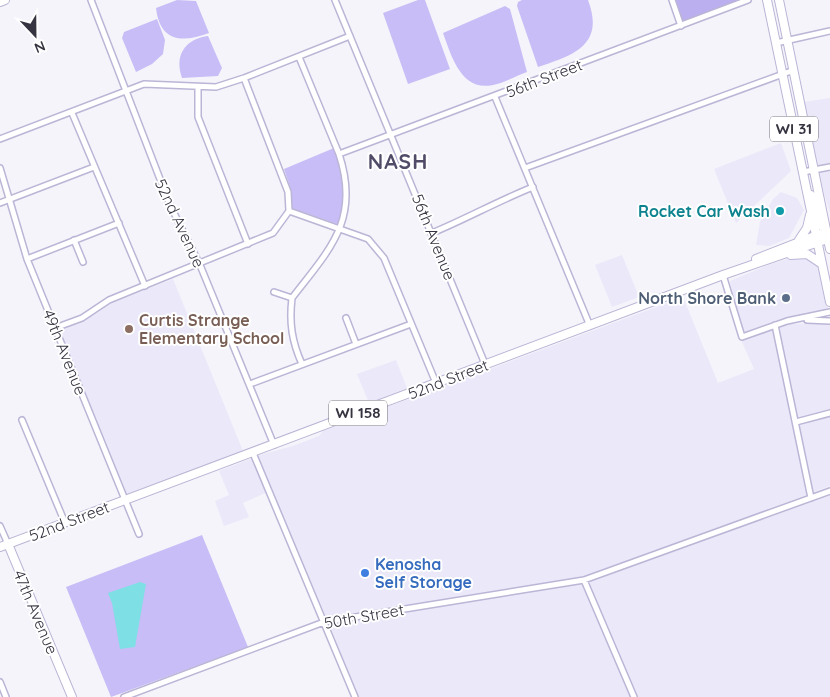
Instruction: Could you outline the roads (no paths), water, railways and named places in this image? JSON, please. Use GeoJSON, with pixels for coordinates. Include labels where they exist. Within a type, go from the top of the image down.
{"type":"FeatureCollection","features":[{"type":"Feature","properties":{"kind":"main road"},"geometry":{"type":"LineString","coordinates":[[0,2],[4,0]]}},
{"type":"Feature","properties":{"kind":"main road","name":"WI 31"},"geometry":{"type":"LineString","coordinates":[[767,0],[810,206],[830,249]]}},
{"type":"Feature","properties":{"kind":"main road","name":"WI 31"},"geometry":{"type":"LineString","coordinates":[[779,0],[822,208],[825,236],[822,264],[830,302]]}},
{"type":"Feature","properties":{"kind":"main road"},"geometry":{"type":"LineString","coordinates":[[806,184],[815,204],[825,236]]}},
{"type":"Feature","properties":{"kind":"main road"},"geometry":{"type":"LineString","coordinates":[[796,243],[807,228],[810,206]]}},
{"type":"Feature","properties":{"kind":"main road"},"geometry":{"type":"LineString","coordinates":[[822,208],[830,219]]}},
{"type":"Feature","properties":{"kind":"main road","name":"52nd Street"},"geometry":{"type":"LineString","coordinates":[[725,275],[796,243],[825,236]]}},
{"type":"Feature","properties":{"kind":"main road","name":"52nd Street"},"geometry":{"type":"LineString","coordinates":[[4,546],[825,236]]}},
{"type":"Feature","properties":{"kind":"main road"},"geometry":{"type":"LineString","coordinates":[[762,261],[800,253],[812,256],[822,264]]}},
{"type":"Feature","properties":{"kind":"main road","name":"47th Avenue"},"geometry":{"type":"LineString","coordinates":[[4,546],[72,697]]}},
{"type":"Feature","properties":{"kind":"street","name":"52nd Avenue"},"geometry":{"type":"LineString","coordinates":[[91,0],[170,205],[200,265],[274,445]]}},
{"type":"Feature","properties":{"kind":"street","name":"56th Avenue"},"geometry":{"type":"LineString","coordinates":[[335,0],[486,364]]}},
{"type":"Feature","properties":{"kind":"street"},"geometry":{"type":"LineString","coordinates":[[672,0],[681,26]]}},
{"type":"Feature","properties":{"kind":"street","name":"56th Street"},"geometry":{"type":"LineString","coordinates":[[339,154],[391,132],[495,96],[748,0]]}},
{"type":"Feature","properties":{"kind":"street"},"geometry":{"type":"LineString","coordinates":[[776,43],[830,31]]}},
{"type":"Feature","properties":{"kind":"street"},"geometry":{"type":"LineString","coordinates":[[0,139],[72,113],[126,90],[150,84],[198,88],[216,87],[244,78],[350,36]]}},
{"type":"Feature","properties":{"kind":"street"},"geometry":{"type":"LineString","coordinates":[[299,57],[339,154],[346,195],[341,228],[324,257],[292,298],[291,331],[294,347],[302,364]]}},
{"type":"Feature","properties":{"kind":"street"},"geometry":{"type":"LineString","coordinates":[[525,168],[794,70]]}},
{"type":"Feature","properties":{"kind":"street"},"geometry":{"type":"LineString","coordinates":[[55,328],[82,318],[109,300],[200,265],[273,233],[289,212],[288,192],[244,78]]}},
{"type":"Feature","properties":{"kind":"street"},"geometry":{"type":"LineString","coordinates":[[198,88],[198,117],[248,244]]}},
{"type":"Feature","properties":{"kind":"street"},"geometry":{"type":"LineString","coordinates":[[495,96],[590,326]]}},
{"type":"Feature","properties":{"kind":"street"},"geometry":{"type":"LineString","coordinates":[[72,113],[145,286]]}},
{"type":"Feature","properties":{"kind":"street"},"geometry":{"type":"LineString","coordinates":[[803,172],[830,166]]}},
{"type":"Feature","properties":{"kind":"street"},"geometry":{"type":"LineString","coordinates":[[0,203],[10,201],[94,167]]}},
{"type":"Feature","properties":{"kind":"street","name":"49th Avenue"},"geometry":{"type":"LineString","coordinates":[[0,168],[27,259],[139,534]]}},
{"type":"Feature","properties":{"kind":"street"},"geometry":{"type":"LineString","coordinates":[[432,233],[468,219],[493,204],[532,187]]}},
{"type":"Feature","properties":{"kind":"street"},"geometry":{"type":"LineString","coordinates":[[289,212],[341,228],[368,239],[384,258],[436,383]]}},
{"type":"Feature","properties":{"kind":"street"},"geometry":{"type":"LineString","coordinates":[[27,259],[119,223]]}},
{"type":"Feature","properties":{"kind":"street"},"geometry":{"type":"LineString","coordinates":[[74,240],[83,262]]}},
{"type":"Feature","properties":{"kind":"street"},"geometry":{"type":"LineString","coordinates":[[725,275],[742,337],[775,325],[830,312]]}},
{"type":"Feature","properties":{"kind":"street"},"geometry":{"type":"LineString","coordinates":[[274,292],[292,298]]}},
{"type":"Feature","properties":{"kind":"street"},"geometry":{"type":"LineString","coordinates":[[346,318],[356,344]]}},
{"type":"Feature","properties":{"kind":"street"},"geometry":{"type":"LineString","coordinates":[[802,319],[830,321]]}},
{"type":"Feature","properties":{"kind":"street"},"geometry":{"type":"LineString","coordinates":[[250,384],[411,324]]}},
{"type":"Feature","properties":{"kind":"street"},"geometry":{"type":"LineString","coordinates":[[775,325],[811,498]]}},
{"type":"Feature","properties":{"kind":"street"},"geometry":{"type":"LineString","coordinates":[[796,422],[830,413]]}},
{"type":"Feature","properties":{"kind":"street"},"geometry":{"type":"LineString","coordinates":[[22,420],[65,523]]}},
{"type":"Feature","properties":{"kind":"street"},"geometry":{"type":"LineString","coordinates":[[253,453],[355,697]]}},
{"type":"Feature","properties":{"kind":"street","name":"50th Street"},"geometry":{"type":"LineString","coordinates":[[124,697],[324,622],[584,580],[830,491]]}},
{"type":"Feature","properties":{"kind":"street","name":"47th Avenue"},"geometry":{"type":"LineString","coordinates":[[0,526],[4,546]]}},
{"type":"Feature","properties":{"kind":"street"},"geometry":{"type":"LineString","coordinates":[[584,580],[634,697]]}},
{"type":"Feature","properties":{"kind":"street"},"geometry":{"type":"LineString","coordinates":[[0,682],[6,697]]}},
{"type":"Feature","properties":{"kind":"water"},"geometry":{"type":"Polygon","coordinates":[[[140,582],[146,584],[135,647],[120,649],[112,603],[108,593],[140,582]]]}},
{"type":"Feature","properties":{"kind":"place","name":"Rocket Car Wash"},"geometry":{"type":"Point","coordinates":[780,211]}},
{"type":"Feature","properties":{"kind":"place","name":"North Shore Bank"},"geometry":{"type":"Point","coordinates":[786,298]}},
{"type":"Feature","properties":{"kind":"place","name":"Curtis Strange Elementary School"},"geometry":{"type":"Point","coordinates":[129,329]}},
{"type":"Feature","properties":{"kind":"place","name":"Kenosha Self Storage"},"geometry":{"type":"Point","coordinates":[365,573]}},
{"type":"Feature","properties":{"kind":"district","name":"NASH"},"geometry":{"type":"Point","coordinates":[398,162]}}]}
